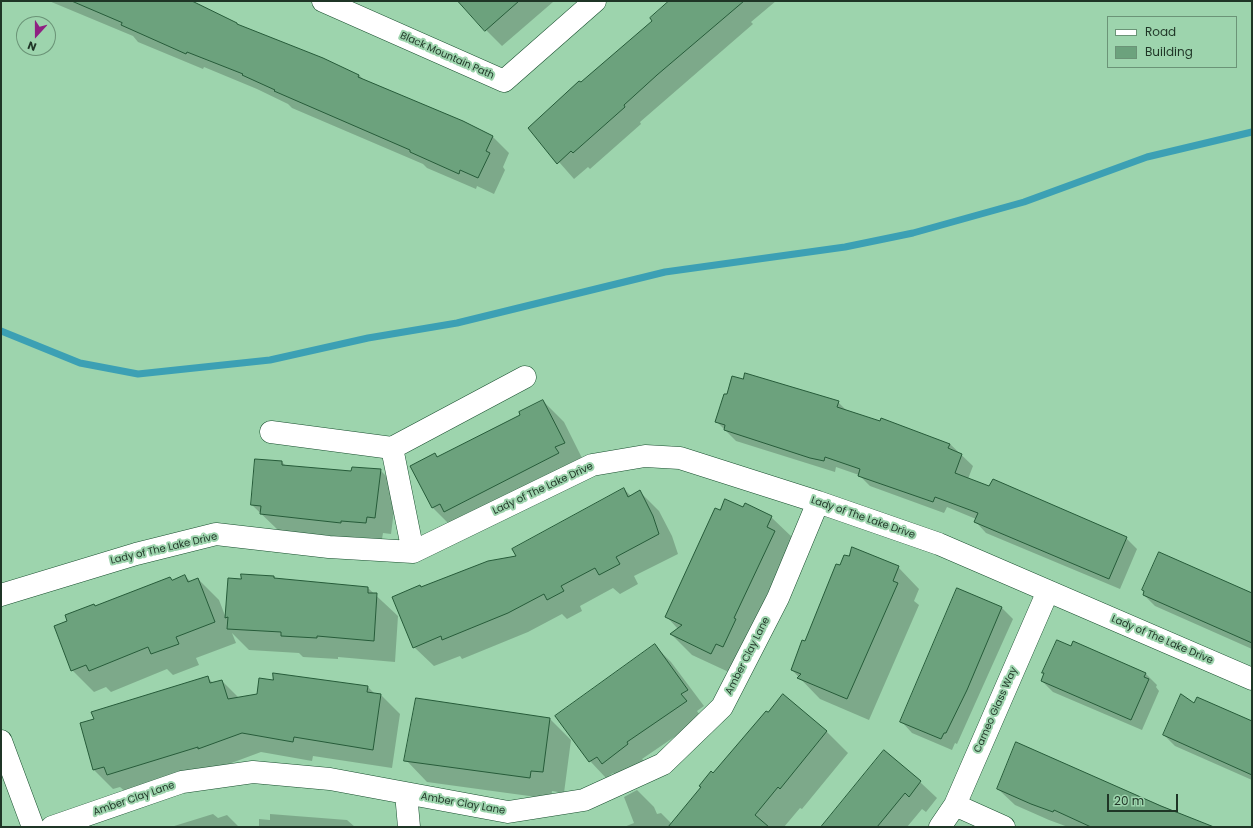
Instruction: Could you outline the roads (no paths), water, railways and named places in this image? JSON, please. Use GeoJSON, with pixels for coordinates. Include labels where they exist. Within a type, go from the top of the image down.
{"type":"FeatureCollection","features":[{"type":"Feature","properties":{"kind":"street","name":"Black Mountain Path"},"geometry":{"type":"LineString","coordinates":[[323,1],[504,81],[595,1]]}},
{"type":"Feature","properties":{"kind":"street"},"geometry":{"type":"LineString","coordinates":[[271,432],[392,448],[525,377]]}},
{"type":"Feature","properties":{"kind":"street"},"geometry":{"type":"LineString","coordinates":[[392,448],[412,552]]}},
{"type":"Feature","properties":{"kind":"street","name":"Lady of The Lake Drive"},"geometry":{"type":"LineString","coordinates":[[1,595],[136,554],[216,534],[329,547],[412,552],[592,465],[645,456],[680,458],[818,502],[938,544],[1252,679]]}},
{"type":"Feature","properties":{"kind":"street","name":"Amber Clay Lane"},"geometry":{"type":"LineString","coordinates":[[52,827],[182,782],[253,772],[330,779],[508,812],[584,800],[662,764],[722,707],[778,598],[818,502]]}},
{"type":"Feature","properties":{"kind":"street","name":"Cameo Glass Way"},"geometry":{"type":"LineString","coordinates":[[940,827],[955,805],[1048,591]]}},
{"type":"Feature","properties":{"kind":"street"},"geometry":{"type":"LineString","coordinates":[[1,741],[33,827]]}},
{"type":"Feature","properties":{"kind":"street"},"geometry":{"type":"LineString","coordinates":[[406,793],[409,827]]}},
{"type":"Feature","properties":{"kind":"street"},"geometry":{"type":"LineString","coordinates":[[955,805],[1004,827]]}},
{"type":"Feature","properties":{"kind":"waterway"},"geometry":{"type":"LineString","coordinates":[[1,331],[80,363],[138,374],[270,360],[368,338],[457,323],[665,272],[845,247],[913,233],[1024,202],[1147,157],[1252,132]]}}]}
